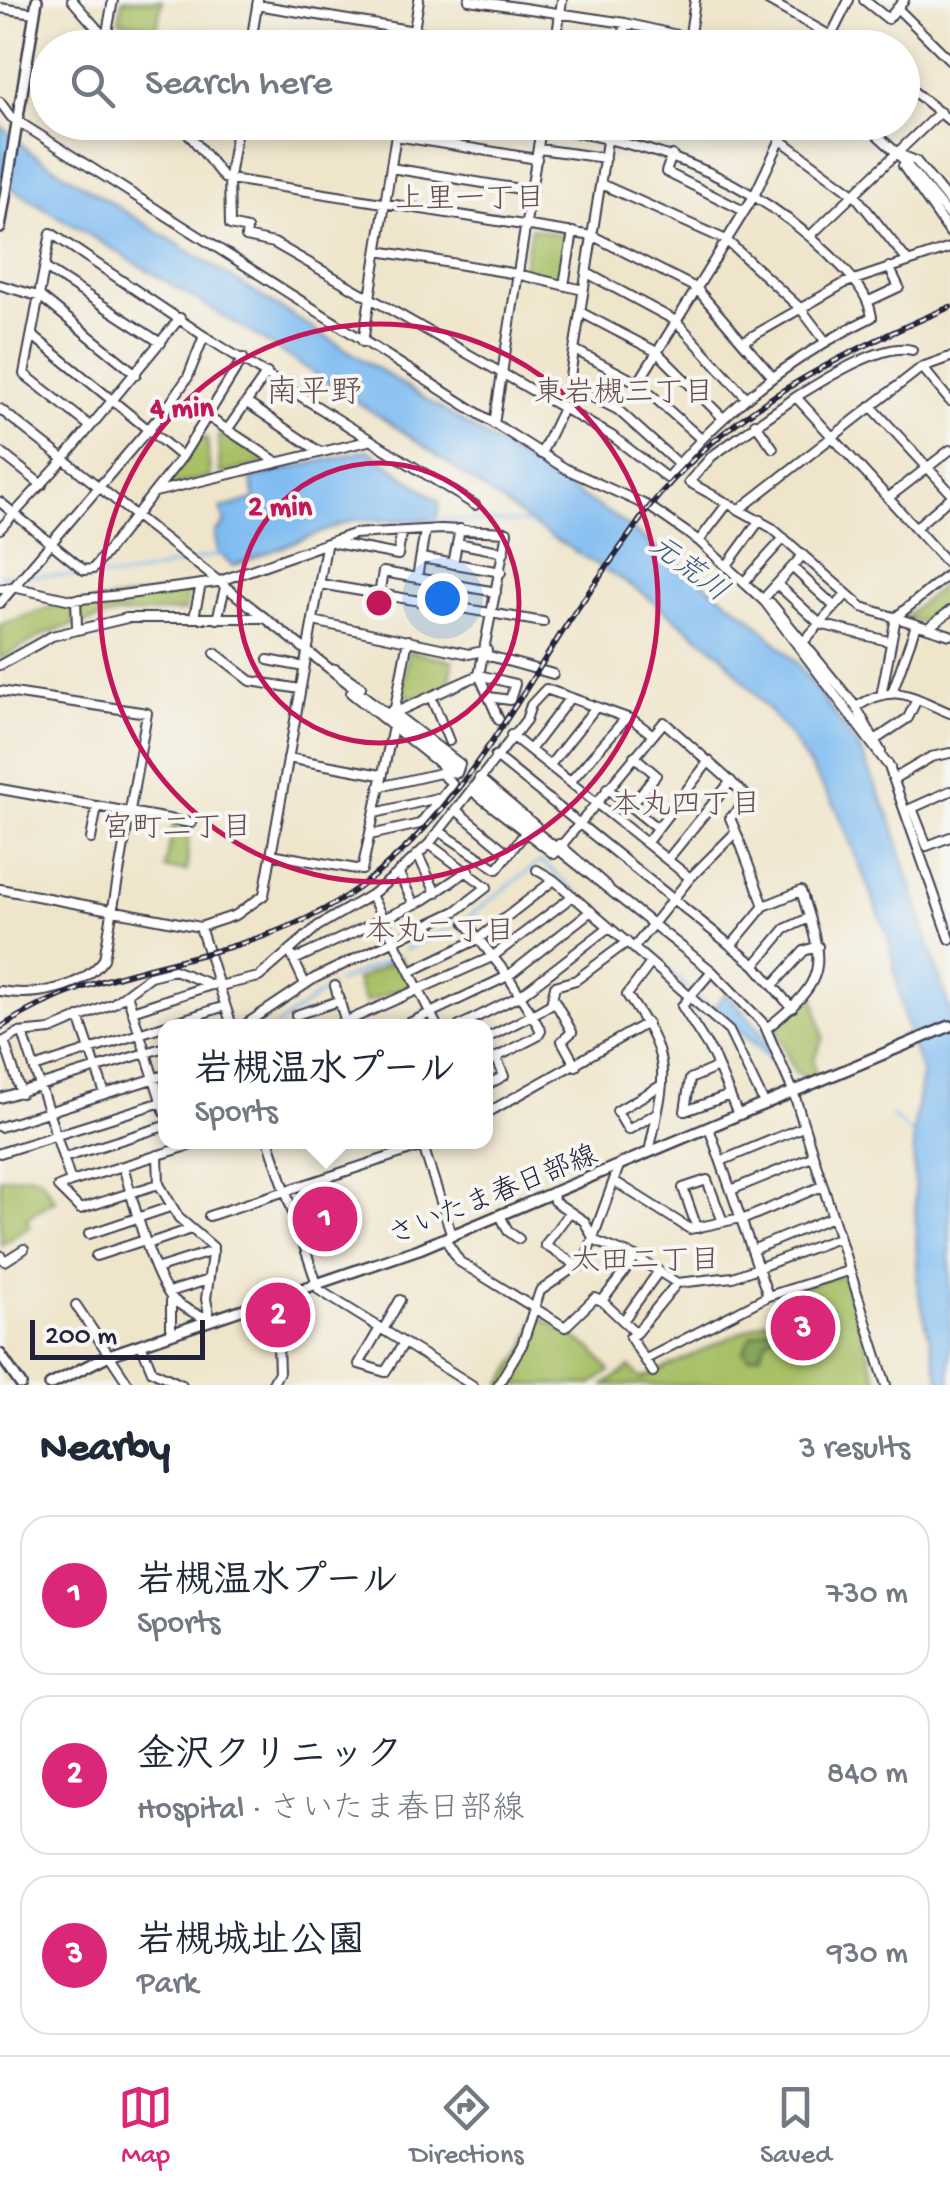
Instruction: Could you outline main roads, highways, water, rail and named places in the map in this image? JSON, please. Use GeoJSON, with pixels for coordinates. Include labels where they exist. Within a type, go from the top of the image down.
{"type":"FeatureCollection","features":[{"type":"Feature","properties":{"kind":"main road"},"geometry":{"type":"LineString","coordinates":[[31,30],[36,0]]}},
{"type":"Feature","properties":{"kind":"main road"},"geometry":{"type":"LineString","coordinates":[[0,228],[30,39]]}},
{"type":"Feature","properties":{"kind":"main road","name":"さいたま春日部線"},"geometry":{"type":"LineString","coordinates":[[50,1385],[109,1355],[448,1237],[950,1026]]}},
{"type":"Feature","properties":{"kind":"main road"},"geometry":{"type":"LineString","coordinates":[[0,1354],[21,1385]]}},
{"type":"Feature","properties":{"kind":"water"},"geometry":{"type":"Polygon","coordinates":[[[0,125],[30,152],[616,518],[750,617],[797,663],[860,750],[891,820],[950,1012],[950,1385],[941,1385],[918,1290],[913,1134],[922,1074],[905,1022],[888,936],[837,809],[789,734],[721,654],[641,592],[539,529],[414,439],[263,340],[0,181],[0,125]]]}},
{"type":"Feature","properties":{"kind":"water"},"geometry":{"type":"Polygon","coordinates":[[[368,450],[440,502],[436,520],[353,520],[233,566],[217,552],[215,533],[225,523],[221,508],[255,500],[251,478],[368,450]]]}},
{"type":"Feature","properties":{"kind":"water"},"geometry":{"type":"Polygon","coordinates":[[[726,993],[759,1029],[774,1060],[714,1007],[726,993]]]}},
{"type":"Feature","properties":{"kind":"waterway"},"geometry":{"type":"LineString","coordinates":[[433,519],[529,523]]}},
{"type":"Feature","properties":{"kind":"waterway"},"geometry":{"type":"LineString","coordinates":[[194,560],[221,554]]}},
{"type":"Feature","properties":{"kind":"waterway"},"geometry":{"type":"LineString","coordinates":[[26,575],[122,577],[187,562]]}},
{"type":"Feature","properties":{"kind":"waterway"},"geometry":{"type":"LineString","coordinates":[[0,575],[18,575]]}},
{"type":"Feature","properties":{"kind":"waterway"},"geometry":{"type":"LineString","coordinates":[[405,950],[462,922],[541,861],[774,1063]]}},
{"type":"Feature","properties":{"kind":"waterway"},"geometry":{"type":"LineString","coordinates":[[338,982],[398,956]]}},
{"type":"Feature","properties":{"kind":"waterway"},"geometry":{"type":"LineString","coordinates":[[286,1019],[331,986]]}},
{"type":"Feature","properties":{"kind":"waterway"},"geometry":{"type":"LineString","coordinates":[[891,1115],[912,1134]]}},
{"type":"Feature","properties":{"kind":"tunnel"},"geometry":{"type":"LineString","coordinates":[[457,769],[478,786]]}},
{"type":"Feature","properties":{"kind":"railway"},"geometry":{"type":"LineString","coordinates":[[0,1028],[73,991],[268,935],[351,893],[392,861],[461,784],[586,597],[647,510],[678,474],[747,415],[785,389],[950,307]]}},
{"type":"Feature","properties":{"kind":"place","name":"岩槻温水プール"},"geometry":{"type":"Point","coordinates":[325,1219]}},
{"type":"Feature","properties":{"kind":"place","name":"金沢クリニック"},"geometry":{"type":"Point","coordinates":[278,1315]}},
{"type":"Feature","properties":{"kind":"place","name":"岩槻城址公園"},"geometry":{"type":"Point","coordinates":[803,1328]}},
{"type":"Feature","properties":{"kind":"district","name":"上里一丁目"},"geometry":{"type":"Point","coordinates":[470,197]}},
{"type":"Feature","properties":{"kind":"district","name":"南平野"},"geometry":{"type":"Point","coordinates":[314,390]}},
{"type":"Feature","properties":{"kind":"district","name":"東岩槻三丁目"},"geometry":{"type":"Point","coordinates":[624,391]}},
{"type":"Feature","properties":{"kind":"district","name":"本丸四丁目"},"geometry":{"type":"Point","coordinates":[686,803]}},
{"type":"Feature","properties":{"kind":"district","name":"宮町二丁目"},"geometry":{"type":"Point","coordinates":[177,826]}},
{"type":"Feature","properties":{"kind":"district","name":"本丸二丁目"},"geometry":{"type":"Point","coordinates":[440,930]}},
{"type":"Feature","properties":{"kind":"district","name":"太田二丁目"},"geometry":{"type":"Point","coordinates":[645,1259]}},
{"type":"Feature","properties":{"kind":"water label","name":"元荒川"},"geometry":{"type":"Point","coordinates":[690,567]}}]}
